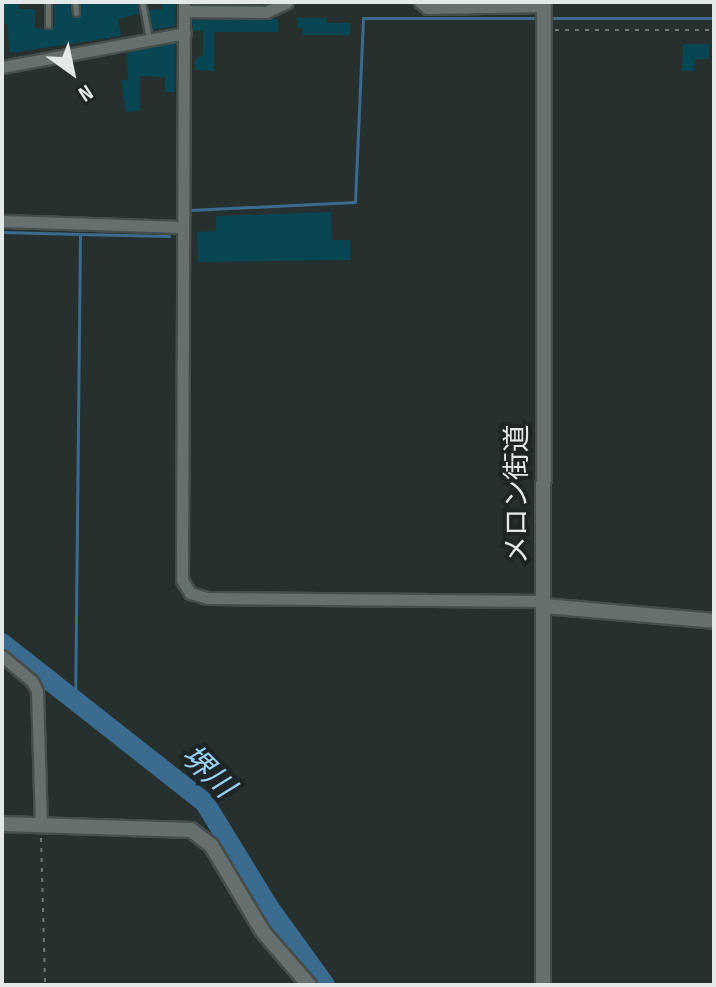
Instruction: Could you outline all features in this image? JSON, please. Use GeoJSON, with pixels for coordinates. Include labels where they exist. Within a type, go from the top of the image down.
{"type":"FeatureCollection","features":[{"type":"Feature","properties":{"kind":"street"},"geometry":{"type":"LineString","coordinates":[[287,2],[266,12],[184,7],[182,580],[190,593],[207,598],[544,604],[714,611]]}},
{"type":"Feature","properties":{"kind":"street"},"geometry":{"type":"LineString","coordinates":[[420,2],[427,8],[544,4]]}},
{"type":"Feature","properties":{"kind":"street","name":"メロン街道"},"geometry":{"type":"LineString","coordinates":[[543,985],[544,4]]}},
{"type":"Feature","properties":{"kind":"street"},"geometry":{"type":"LineString","coordinates":[[2,67],[116,47],[149,37],[185,33]]}},
{"type":"Feature","properties":{"kind":"street"},"geometry":{"type":"LineString","coordinates":[[2,221],[183,227]]}},
{"type":"Feature","properties":{"kind":"street"},"geometry":{"type":"LineString","coordinates":[[544,604],[714,621]]}},
{"type":"Feature","properties":{"kind":"street"},"geometry":{"type":"LineString","coordinates":[[2,656],[32,681],[37,691],[41,825]]}},
{"type":"Feature","properties":{"kind":"street"},"geometry":{"type":"LineString","coordinates":[[2,824],[191,830],[211,845],[263,932],[309,985]]}},
{"type":"Feature","properties":{"kind":"lane"},"geometry":{"type":"LineString","coordinates":[[48,2],[48,25]]}},
{"type":"Feature","properties":{"kind":"lane"},"geometry":{"type":"LineString","coordinates":[[75,2],[76,13]]}},
{"type":"Feature","properties":{"kind":"lane"},"geometry":{"type":"LineString","coordinates":[[142,2],[149,37]]}},
{"type":"Feature","properties":{"kind":"path"},"geometry":{"type":"LineString","coordinates":[[543,30],[714,30]]}},
{"type":"Feature","properties":{"kind":"path"},"geometry":{"type":"LineString","coordinates":[[41,825],[45,985]]}},
{"type":"Feature","properties":{"kind":"building"},"geometry":{"type":"Polygon","coordinates":[[[3,2],[19,2],[19,9],[35,9],[35,28],[47,30],[54,26],[54,5],[70,3],[71,15],[76,18],[81,15],[81,2],[137,2],[139,14],[118,19],[121,36],[10,53],[7,24],[2,24],[3,2]]]}},
{"type":"Feature","properties":{"kind":"building"},"geometry":{"type":"Polygon","coordinates":[[[176,2],[175,26],[153,30],[149,10],[162,9],[162,3],[176,2]]]}},
{"type":"Feature","properties":{"kind":"building"},"geometry":{"type":"Polygon","coordinates":[[[297,18],[326,18],[326,23],[350,23],[350,35],[302,35],[303,28],[297,28],[297,18]]]}},
{"type":"Feature","properties":{"kind":"building"},"geometry":{"type":"Polygon","coordinates":[[[278,19],[278,32],[214,32],[214,71],[195,70],[195,59],[203,55],[203,31],[193,31],[192,20],[278,19]]]}},
{"type":"Feature","properties":{"kind":"building"},"geometry":{"type":"Polygon","coordinates":[[[175,43],[175,92],[165,92],[165,77],[140,76],[140,111],[126,112],[121,80],[128,80],[127,52],[175,43]]]}},
{"type":"Feature","properties":{"kind":"building"},"geometry":{"type":"Polygon","coordinates":[[[683,44],[709,44],[709,59],[695,59],[694,71],[682,71],[683,44]]]}},
{"type":"Feature","properties":{"kind":"building"},"geometry":{"type":"Polygon","coordinates":[[[331,212],[332,240],[350,240],[351,260],[198,262],[197,232],[216,231],[216,216],[331,212]]]}},
{"type":"Feature","properties":{"kind":"waterway"},"geometry":{"type":"LineString","coordinates":[[187,214],[190,210],[355,202],[363,18],[533,18]]}},
{"type":"Feature","properties":{"kind":"waterway"},"geometry":{"type":"LineString","coordinates":[[554,18],[714,18]]}},
{"type":"Feature","properties":{"kind":"waterway"},"geometry":{"type":"LineString","coordinates":[[33,57],[60,51]]}},
{"type":"Feature","properties":{"kind":"waterway"},"geometry":{"type":"LineString","coordinates":[[2,232],[80,234],[75,700]]}},
{"type":"Feature","properties":{"kind":"waterway"},"geometry":{"type":"LineString","coordinates":[[80,234],[169,236]]}},
{"type":"Feature","properties":{"kind":"waterway","name":"堺川"},"geometry":{"type":"LineString","coordinates":[[2,643],[205,803],[268,906],[325,985]]}}]}
